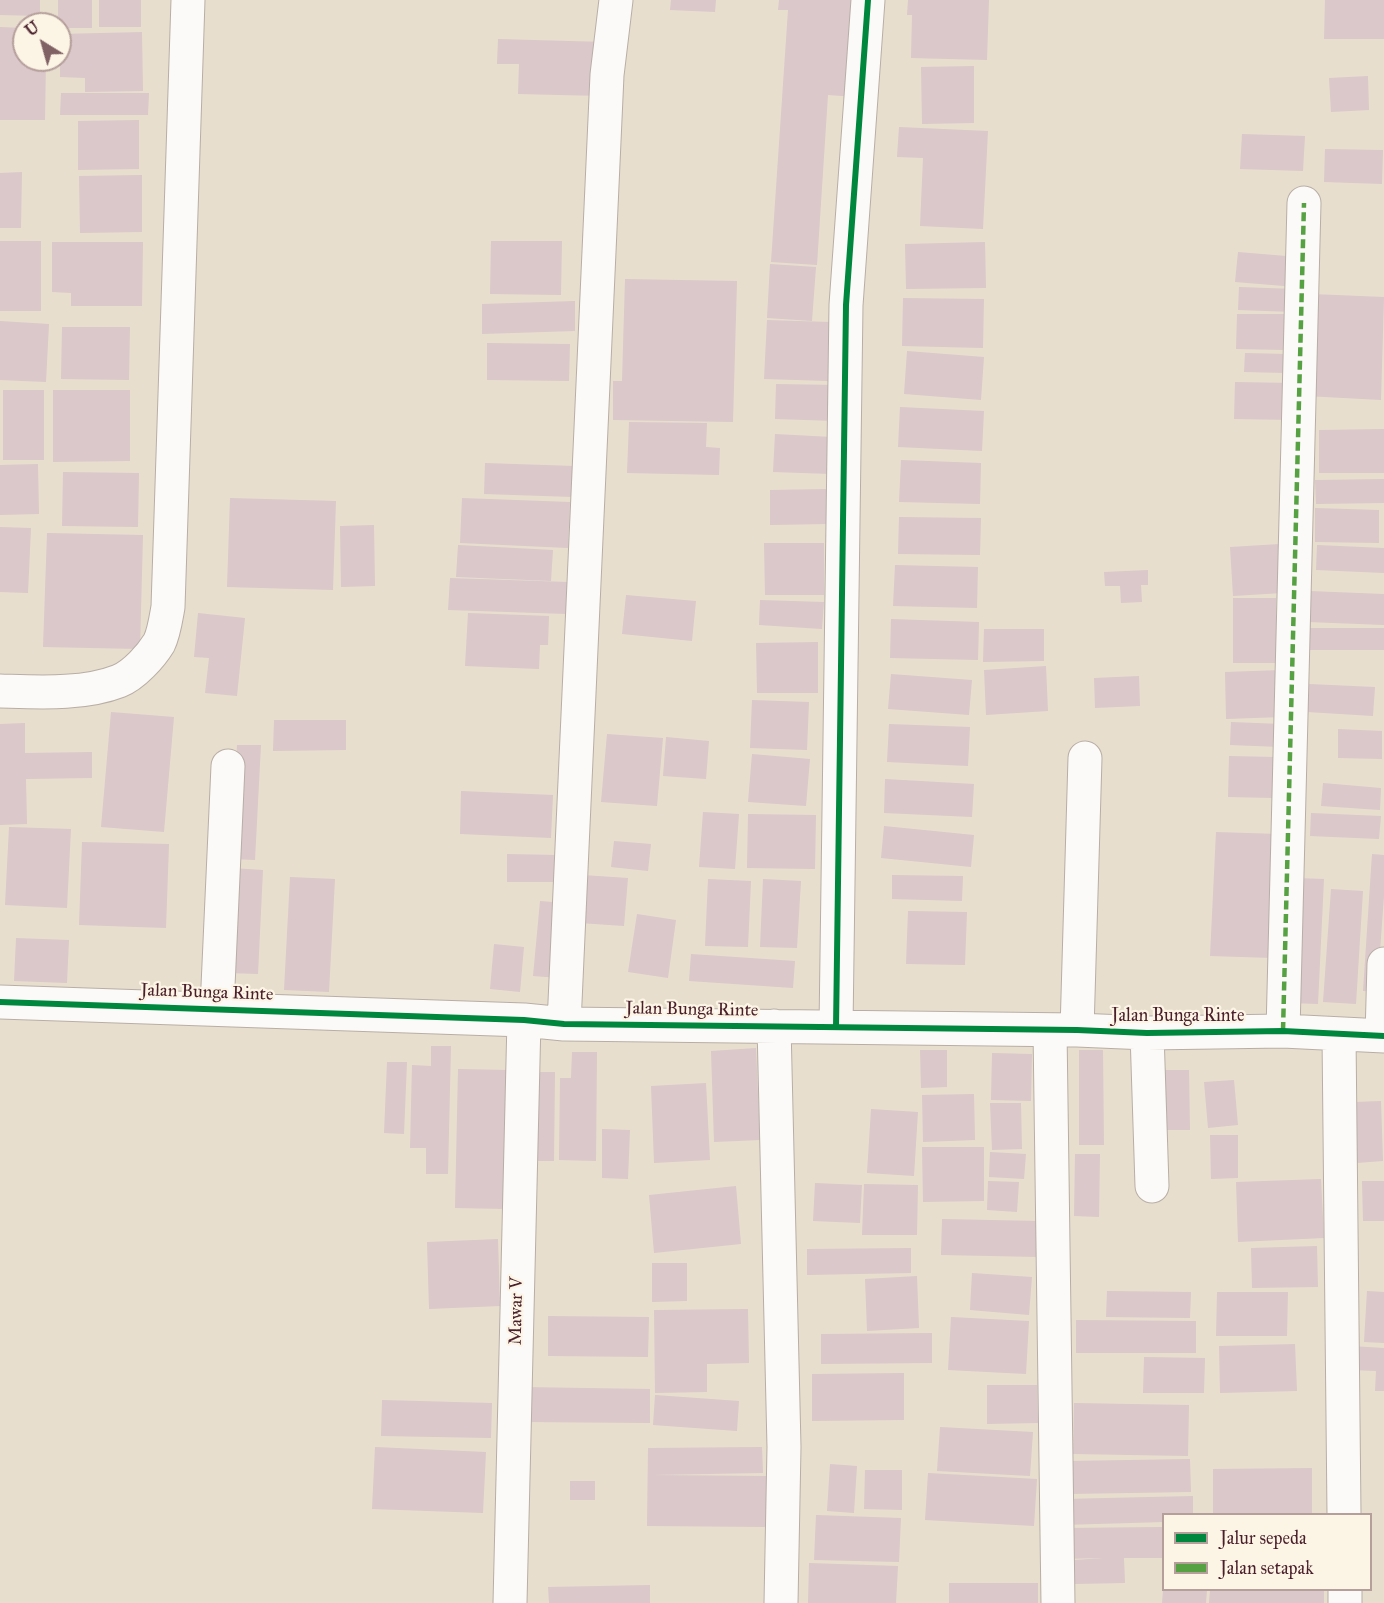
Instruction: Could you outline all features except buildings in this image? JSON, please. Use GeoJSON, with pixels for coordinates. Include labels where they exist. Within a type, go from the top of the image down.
{"type":"FeatureCollection","features":[{"type":"Feature","properties":{"kind":"street"},"geometry":{"type":"LineString","coordinates":[[0,691],[39,692],[83,689],[120,681],[140,666],[159,642],[168,607],[188,0]]}},
{"type":"Feature","properties":{"kind":"street"},"geometry":{"type":"LineString","coordinates":[[564,1024],[607,75],[616,0]]}},
{"type":"Feature","properties":{"kind":"street"},"geometry":{"type":"LineString","coordinates":[[836,1027],[846,305],[868,0]]}},
{"type":"Feature","properties":{"kind":"street"},"geometry":{"type":"LineString","coordinates":[[1283,1031],[1304,203]]}},
{"type":"Feature","properties":{"kind":"street"},"geometry":{"type":"LineString","coordinates":[[1058,1603],[1063,1030],[1085,758]]}},
{"type":"Feature","properties":{"kind":"street"},"geometry":{"type":"LineString","coordinates":[[217,1008],[228,766]]}},
{"type":"Feature","properties":{"kind":"street"},"geometry":{"type":"LineString","coordinates":[[1383,1036],[1384,964]]}},
{"type":"Feature","properties":{"kind":"street","name":"Jalan Bunga Rinte"},"geometry":{"type":"LineString","coordinates":[[0,1002],[217,1008],[524,1020],[564,1024],[1147,1033],[1283,1031],[1383,1036]]}},
{"type":"Feature","properties":{"kind":"street","name":"Mawar V"},"geometry":{"type":"LineString","coordinates":[[510,1603],[524,1020]]}},
{"type":"Feature","properties":{"kind":"street"},"geometry":{"type":"LineString","coordinates":[[774,1026],[784,1447],[781,1603]]}},
{"type":"Feature","properties":{"kind":"street"},"geometry":{"type":"LineString","coordinates":[[1147,1033],[1152,1186]]}},
{"type":"Feature","properties":{"kind":"street"},"geometry":{"type":"LineString","coordinates":[[1339,1035],[1344,1513]]}},
{"type":"Feature","properties":{"kind":"marked path"},"geometry":{"type":"LineString","coordinates":[[1283,1031],[1304,203]]}},
{"type":"Feature","properties":{"kind":"cycle path"},"geometry":{"type":"LineString","coordinates":[[836,1027],[846,305],[868,0]]}},
{"type":"Feature","properties":{"kind":"cycle path"},"geometry":{"type":"LineString","coordinates":[[0,1002],[524,1020],[564,1024],[1077,1030],[1147,1033],[1283,1031],[1384,1036]]}}]}
